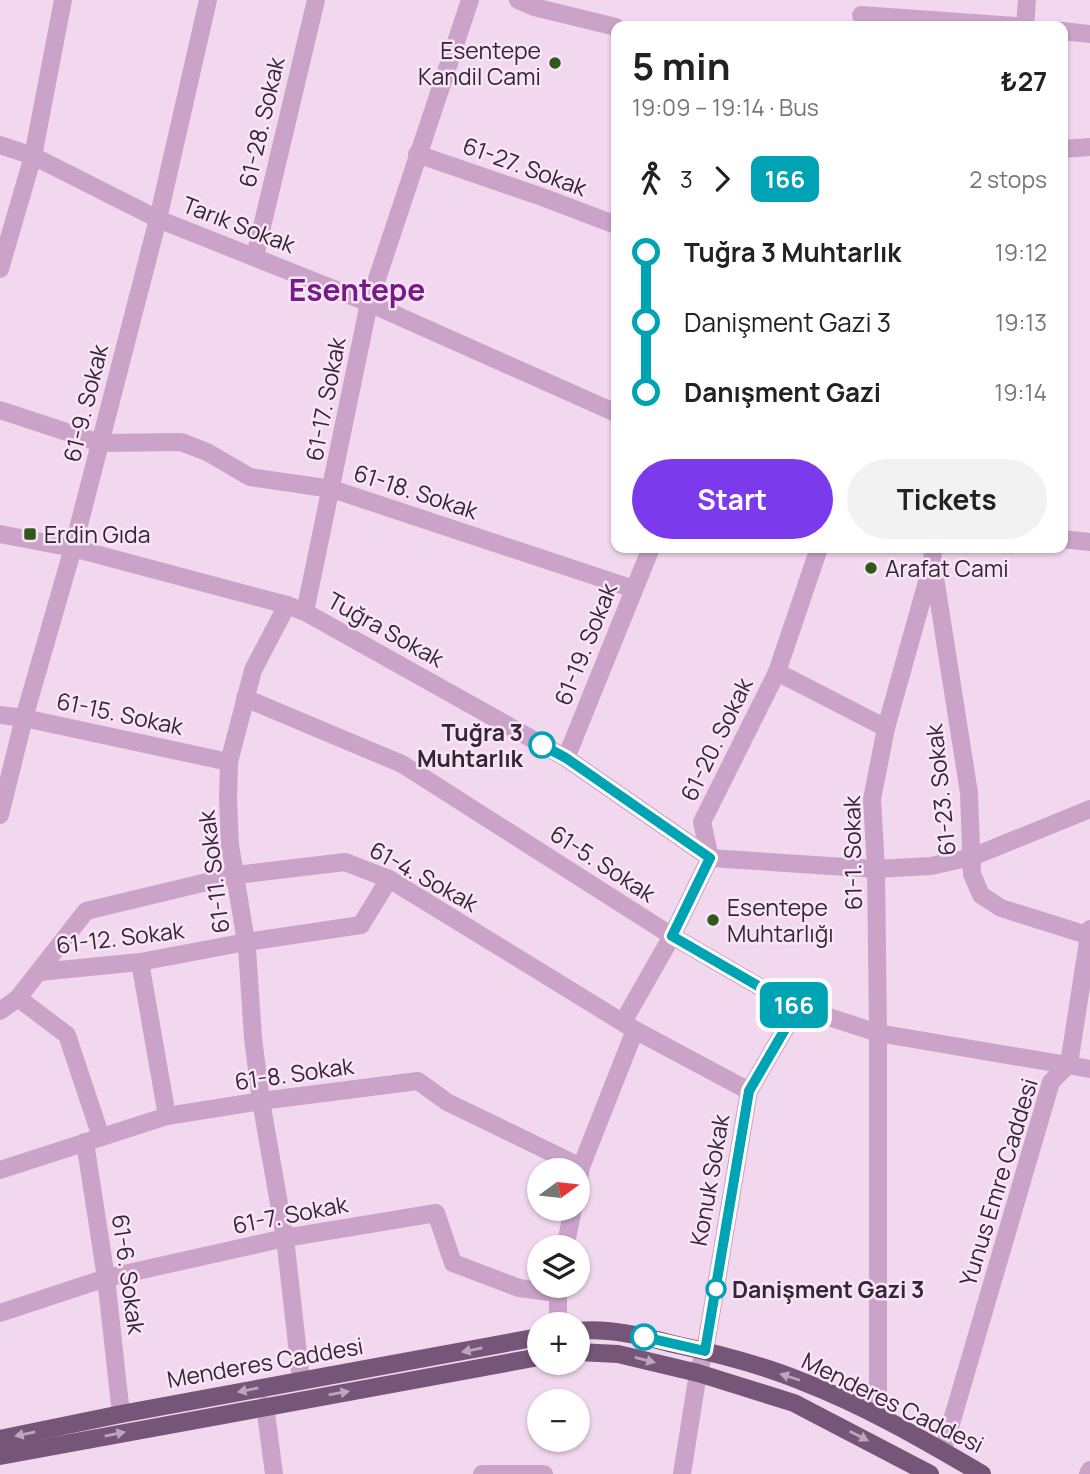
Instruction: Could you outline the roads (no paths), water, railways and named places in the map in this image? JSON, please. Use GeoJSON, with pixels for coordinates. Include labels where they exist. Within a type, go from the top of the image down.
{"type":"FeatureCollection","features":[{"type":"Feature","properties":{"kind":"main road","name":"Menderes Caddesi"},"geometry":{"type":"LineString","coordinates":[[590,1330],[623,1332],[705,1351],[799,1380],[878,1416],[982,1474]]}},
{"type":"Feature","properties":{"kind":"main road","name":"Menderes Caddesi"},"geometry":{"type":"LineString","coordinates":[[0,1439],[527,1339]]}},
{"type":"Feature","properties":{"kind":"main road","name":"Menderes Caddesi"},"geometry":{"type":"LineString","coordinates":[[590,1353],[618,1354],[698,1373],[794,1404],[929,1474]]}},
{"type":"Feature","properties":{"kind":"main road","name":"Menderes Caddesi"},"geometry":{"type":"LineString","coordinates":[[0,1456],[527,1359]]}},
{"type":"Feature","properties":{"kind":"street"},"geometry":{"type":"LineString","coordinates":[[0,269],[33,156],[63,0]]}},
{"type":"Feature","properties":{"kind":"street","name":"61-9. Sokak"},"geometry":{"type":"LineString","coordinates":[[0,815],[24,718],[73,548],[158,219],[208,0]]}},
{"type":"Feature","properties":{"kind":"street","name":"61-28. Sokak"},"geometry":{"type":"LineString","coordinates":[[254,256],[316,0]]}},
{"type":"Feature","properties":{"kind":"street","name":"61-17. Sokak"},"geometry":{"type":"LineString","coordinates":[[305,612],[369,303],[470,0]]}},
{"type":"Feature","properties":{"kind":"street"},"geometry":{"type":"LineString","coordinates":[[1025,21],[1027,0]]}},
{"type":"Feature","properties":{"kind":"street"},"geometry":{"type":"LineString","coordinates":[[529,2],[611,26]]}},
{"type":"Feature","properties":{"kind":"street"},"geometry":{"type":"LineString","coordinates":[[862,14],[952,21]]}},
{"type":"Feature","properties":{"kind":"street"},"geometry":{"type":"LineString","coordinates":[[1068,32],[1090,34]]}},
{"type":"Feature","properties":{"kind":"street","name":"Tarık Sokak"},"geometry":{"type":"LineString","coordinates":[[0,145],[33,156],[158,219],[369,303],[611,411]]}},
{"type":"Feature","properties":{"kind":"street"},"geometry":{"type":"LineString","coordinates":[[1068,149],[1090,147]]}},
{"type":"Feature","properties":{"kind":"street","name":"61-27. Sokak"},"geometry":{"type":"LineString","coordinates":[[417,154],[611,223]]}},
{"type":"Feature","properties":{"kind":"street","name":"61-18. Sokak"},"geometry":{"type":"LineString","coordinates":[[0,410],[100,443],[181,442],[207,452],[250,477],[332,489],[634,589]]}},
{"type":"Feature","properties":{"kind":"street","name":"Tuğra Sokak"},"geometry":{"type":"LineString","coordinates":[[0,534],[73,548],[305,612],[566,758],[710,858]]}},
{"type":"Feature","properties":{"kind":"street"},"geometry":{"type":"LineString","coordinates":[[1068,540],[1090,542]]}},
{"type":"Feature","properties":{"kind":"street","name":"61-19. Sokak"},"geometry":{"type":"LineString","coordinates":[[566,758],[649,553]]}},
{"type":"Feature","properties":{"kind":"street","name":"61-20. Sokak"},"geometry":{"type":"LineString","coordinates":[[710,858],[702,822],[777,672],[817,553]]}},
{"type":"Feature","properties":{"kind":"street","name":"61-1. Sokak"},"geometry":{"type":"LineString","coordinates":[[878,1416],[878,1033],[876,869],[872,799],[886,728],[933,556]]}},
{"type":"Feature","properties":{"kind":"street","name":"61-23. Sokak"},"geometry":{"type":"LineString","coordinates":[[933,556],[969,793],[972,874],[981,895],[1001,908],[1090,934]]}},
{"type":"Feature","properties":{"kind":"street","name":"61-11. Sokak"},"geometry":{"type":"LineString","coordinates":[[287,605],[253,670],[229,762],[230,845],[246,942],[253,1038],[285,1238],[301,1380]]}},
{"type":"Feature","properties":{"kind":"street"},"geometry":{"type":"LineString","coordinates":[[777,672],[886,728]]}},
{"type":"Feature","properties":{"kind":"street","name":"61-5. Sokak"},"geometry":{"type":"LineString","coordinates":[[245,698],[402,764],[672,936],[798,1007],[878,1033],[1090,1069]]}},
{"type":"Feature","properties":{"kind":"street","name":"61-15. Sokak"},"geometry":{"type":"LineString","coordinates":[[0,715],[229,762]]}},
{"type":"Feature","properties":{"kind":"street"},"geometry":{"type":"LineString","coordinates":[[585,1158],[629,1026],[710,858],[876,869],[931,866],[972,858],[1090,809]]}},
{"type":"Feature","properties":{"kind":"street","name":"61-4. Sokak"},"geometry":{"type":"LineString","coordinates":[[0,1011],[18,998],[86,911],[236,875],[345,862],[389,879],[629,1026],[749,1091]]}},
{"type":"Feature","properties":{"kind":"street","name":"61-12. Sokak"},"geometry":{"type":"LineString","coordinates":[[39,972],[140,962],[246,942],[361,925],[389,879]]}},
{"type":"Feature","properties":{"kind":"street","name":"Yunus Emre Caddesi"},"geometry":{"type":"LineString","coordinates":[[943,1451],[1051,1082],[1069,1065],[1090,934]]}},
{"type":"Feature","properties":{"kind":"street"},"geometry":{"type":"LineString","coordinates":[[140,962],[167,1116]]}},
{"type":"Feature","properties":{"kind":"street","name":"61-6. Sokak"},"geometry":{"type":"LineString","coordinates":[[18,998],[67,1035],[93,1139],[121,1414]]}},
{"type":"Feature","properties":{"kind":"street","name":"Konuk Sokak"},"geometry":{"type":"LineString","coordinates":[[682,1474],[749,1091],[798,1007]]}},
{"type":"Feature","properties":{"kind":"street","name":"61-8. Sokak"},"geometry":{"type":"LineString","coordinates":[[0,1170],[167,1116],[418,1081],[447,1102],[563,1158]]}},
{"type":"Feature","properties":{"kind":"street","name":"61-7. Sokak"},"geometry":{"type":"LineString","coordinates":[[0,1313],[106,1278],[285,1238],[436,1213],[453,1263],[519,1288],[527,1288]]}},
{"type":"Feature","properties":{"kind":"street"},"geometry":{"type":"LineString","coordinates":[[265,1406],[274,1474]]}},
{"type":"Feature","properties":{"kind":"street"},"geometry":{"type":"LineString","coordinates":[[482,1474],[544,1474]]}},
{"type":"Feature","properties":{"kind":"place","name":"Esentepe Kandil Cami"},"geometry":{"type":"Point","coordinates":[555,63]}},
{"type":"Feature","properties":{"kind":"place","name":"Erdin Gıda"},"geometry":{"type":"Point","coordinates":[30,534]}},
{"type":"Feature","properties":{"kind":"place","name":"Arafat Cami"},"geometry":{"type":"Point","coordinates":[871,568]}},
{"type":"Feature","properties":{"kind":"place","name":"Tuğra 3 Muhtarlık"},"geometry":{"type":"Point","coordinates":[542,745]}},
{"type":"Feature","properties":{"kind":"place","name":"Esentepe Muhtarlığı"},"geometry":{"type":"Point","coordinates":[713,920]}},
{"type":"Feature","properties":{"kind":"place","name":"Danişment Gazi 3"},"geometry":{"type":"Point","coordinates":[716,1289]}},
{"type":"Feature","properties":{"kind":"district","name":"Esentepe"},"geometry":{"type":"Point","coordinates":[357,289]}}]}
